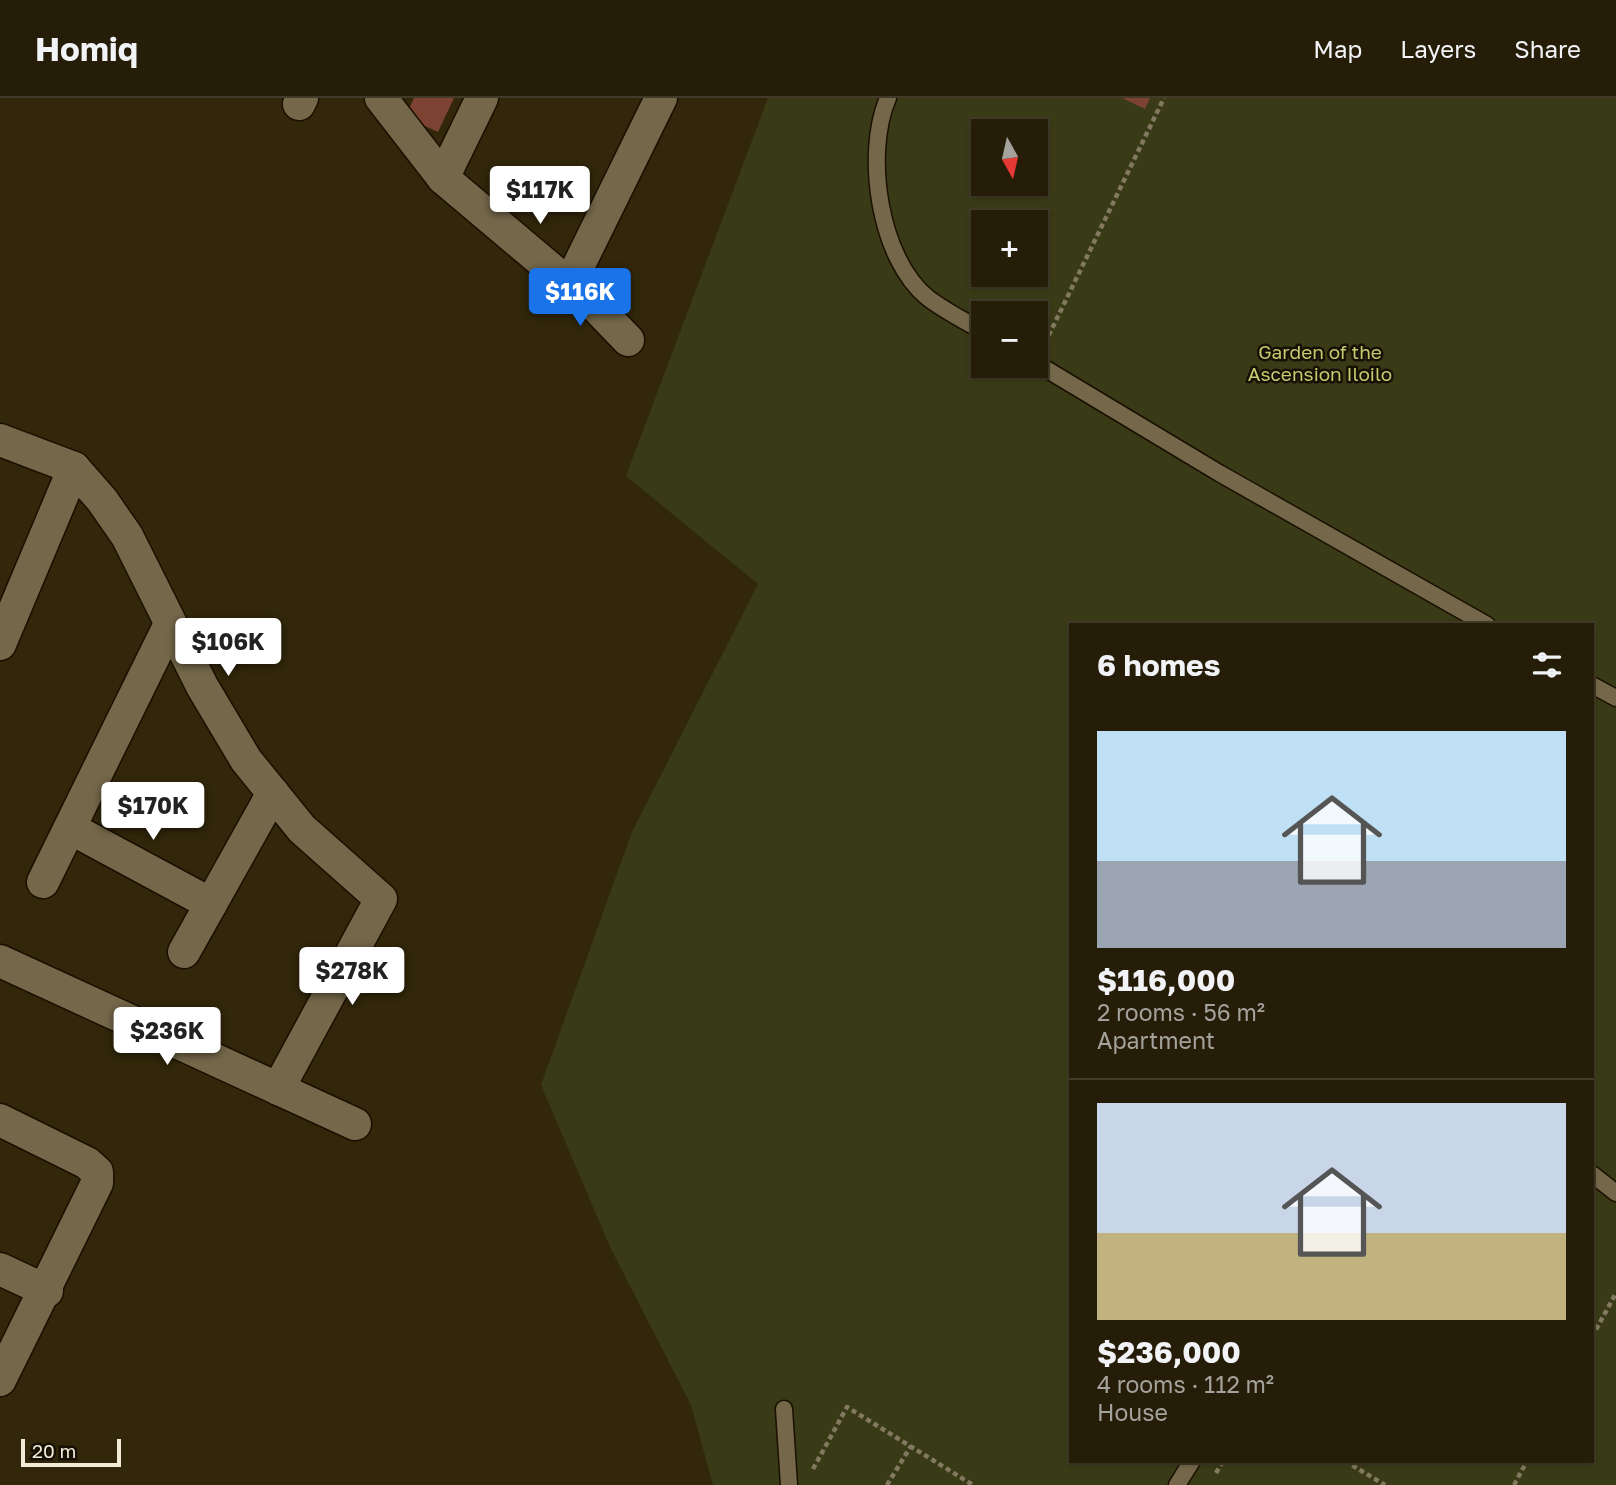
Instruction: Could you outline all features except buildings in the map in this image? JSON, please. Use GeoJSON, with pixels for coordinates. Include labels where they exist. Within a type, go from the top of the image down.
{"type":"FeatureCollection","features":[{"type":"Feature","properties":{"kind":"street"},"geometry":{"type":"LineString","coordinates":[[381,98],[443,178],[564,280],[570,280],[628,340]]}},
{"type":"Feature","properties":{"kind":"street"},"geometry":{"type":"LineString","coordinates":[[443,178],[482,98]]}},
{"type":"Feature","properties":{"kind":"street"},"geometry":{"type":"LineString","coordinates":[[570,280],[661,98]]}},
{"type":"Feature","properties":{"kind":"street"},"geometry":{"type":"LineString","coordinates":[[0,440],[74,468],[127,536],[170,624],[246,760],[302,829],[381,900],[278,1089]]}},
{"type":"Feature","properties":{"kind":"street"},"geometry":{"type":"LineString","coordinates":[[0,644],[74,468]]}},
{"type":"Feature","properties":{"kind":"street"},"geometry":{"type":"LineString","coordinates":[[43,882],[170,624]]}},
{"type":"Feature","properties":{"kind":"street"},"geometry":{"type":"LineString","coordinates":[[184,952],[273,793]]}},
{"type":"Feature","properties":{"kind":"street"},"geometry":{"type":"LineString","coordinates":[[70,828],[211,904]]}},
{"type":"Feature","properties":{"kind":"street"},"geometry":{"type":"LineString","coordinates":[[0,961],[355,1124]]}},
{"type":"Feature","properties":{"kind":"street"},"geometry":{"type":"LineString","coordinates":[[0,1121],[87,1163],[97,1172],[97,1183],[47,1291],[0,1380]]}},
{"type":"Feature","properties":{"kind":"street"},"geometry":{"type":"LineString","coordinates":[[0,1269],[47,1291]]}},
{"type":"Feature","properties":{"kind":"lane"},"geometry":{"type":"LineString","coordinates":[[888,98],[879,118],[876,163],[881,206],[893,248],[927,297],[971,324]]}},
{"type":"Feature","properties":{"kind":"lane"},"geometry":{"type":"LineString","coordinates":[[1048,363],[1219,474],[1483,623]]}},
{"type":"Feature","properties":{"kind":"lane"},"geometry":{"type":"LineString","coordinates":[[1594,686],[1616,700]]}},
{"type":"Feature","properties":{"kind":"lane"},"geometry":{"type":"LineString","coordinates":[[1594,699],[1616,700]]}},
{"type":"Feature","properties":{"kind":"lane"},"geometry":{"type":"LineString","coordinates":[[1594,1176],[1616,1193]]}},
{"type":"Feature","properties":{"kind":"lane"},"geometry":{"type":"LineString","coordinates":[[784,1409],[789,1485]]}},
{"type":"Feature","properties":{"kind":"lane"},"geometry":{"type":"LineString","coordinates":[[1177,1485],[1191,1463]]}},
{"type":"Feature","properties":{"kind":"path"},"geometry":{"type":"LineString","coordinates":[[1048,338],[1164,98]]}},
{"type":"Feature","properties":{"kind":"path"},"geometry":{"type":"LineString","coordinates":[[1594,1333],[1616,1293]]}},
{"type":"Feature","properties":{"kind":"path"},"geometry":{"type":"LineString","coordinates":[[811,1474],[847,1407],[973,1485]]}},
{"type":"Feature","properties":{"kind":"path"},"geometry":{"type":"LineString","coordinates":[[887,1485],[911,1446]]}},
{"type":"Feature","properties":{"kind":"path"},"geometry":{"type":"LineString","coordinates":[[1348,1463],[1385,1485]]}},
{"type":"Feature","properties":{"kind":"path"},"geometry":{"type":"LineString","coordinates":[[1514,1485],[1526,1463]]}},
{"type":"Feature","properties":{"kind":"green space","name":"Garden of the Ascension Iloilo"},"geometry":{"type":"Polygon","coordinates":[[[768,98],[1616,98],[1616,1485],[713,1485],[691,1405],[611,1249],[541,1085],[632,832],[758,584],[626,476],[768,98]]]}}]}
